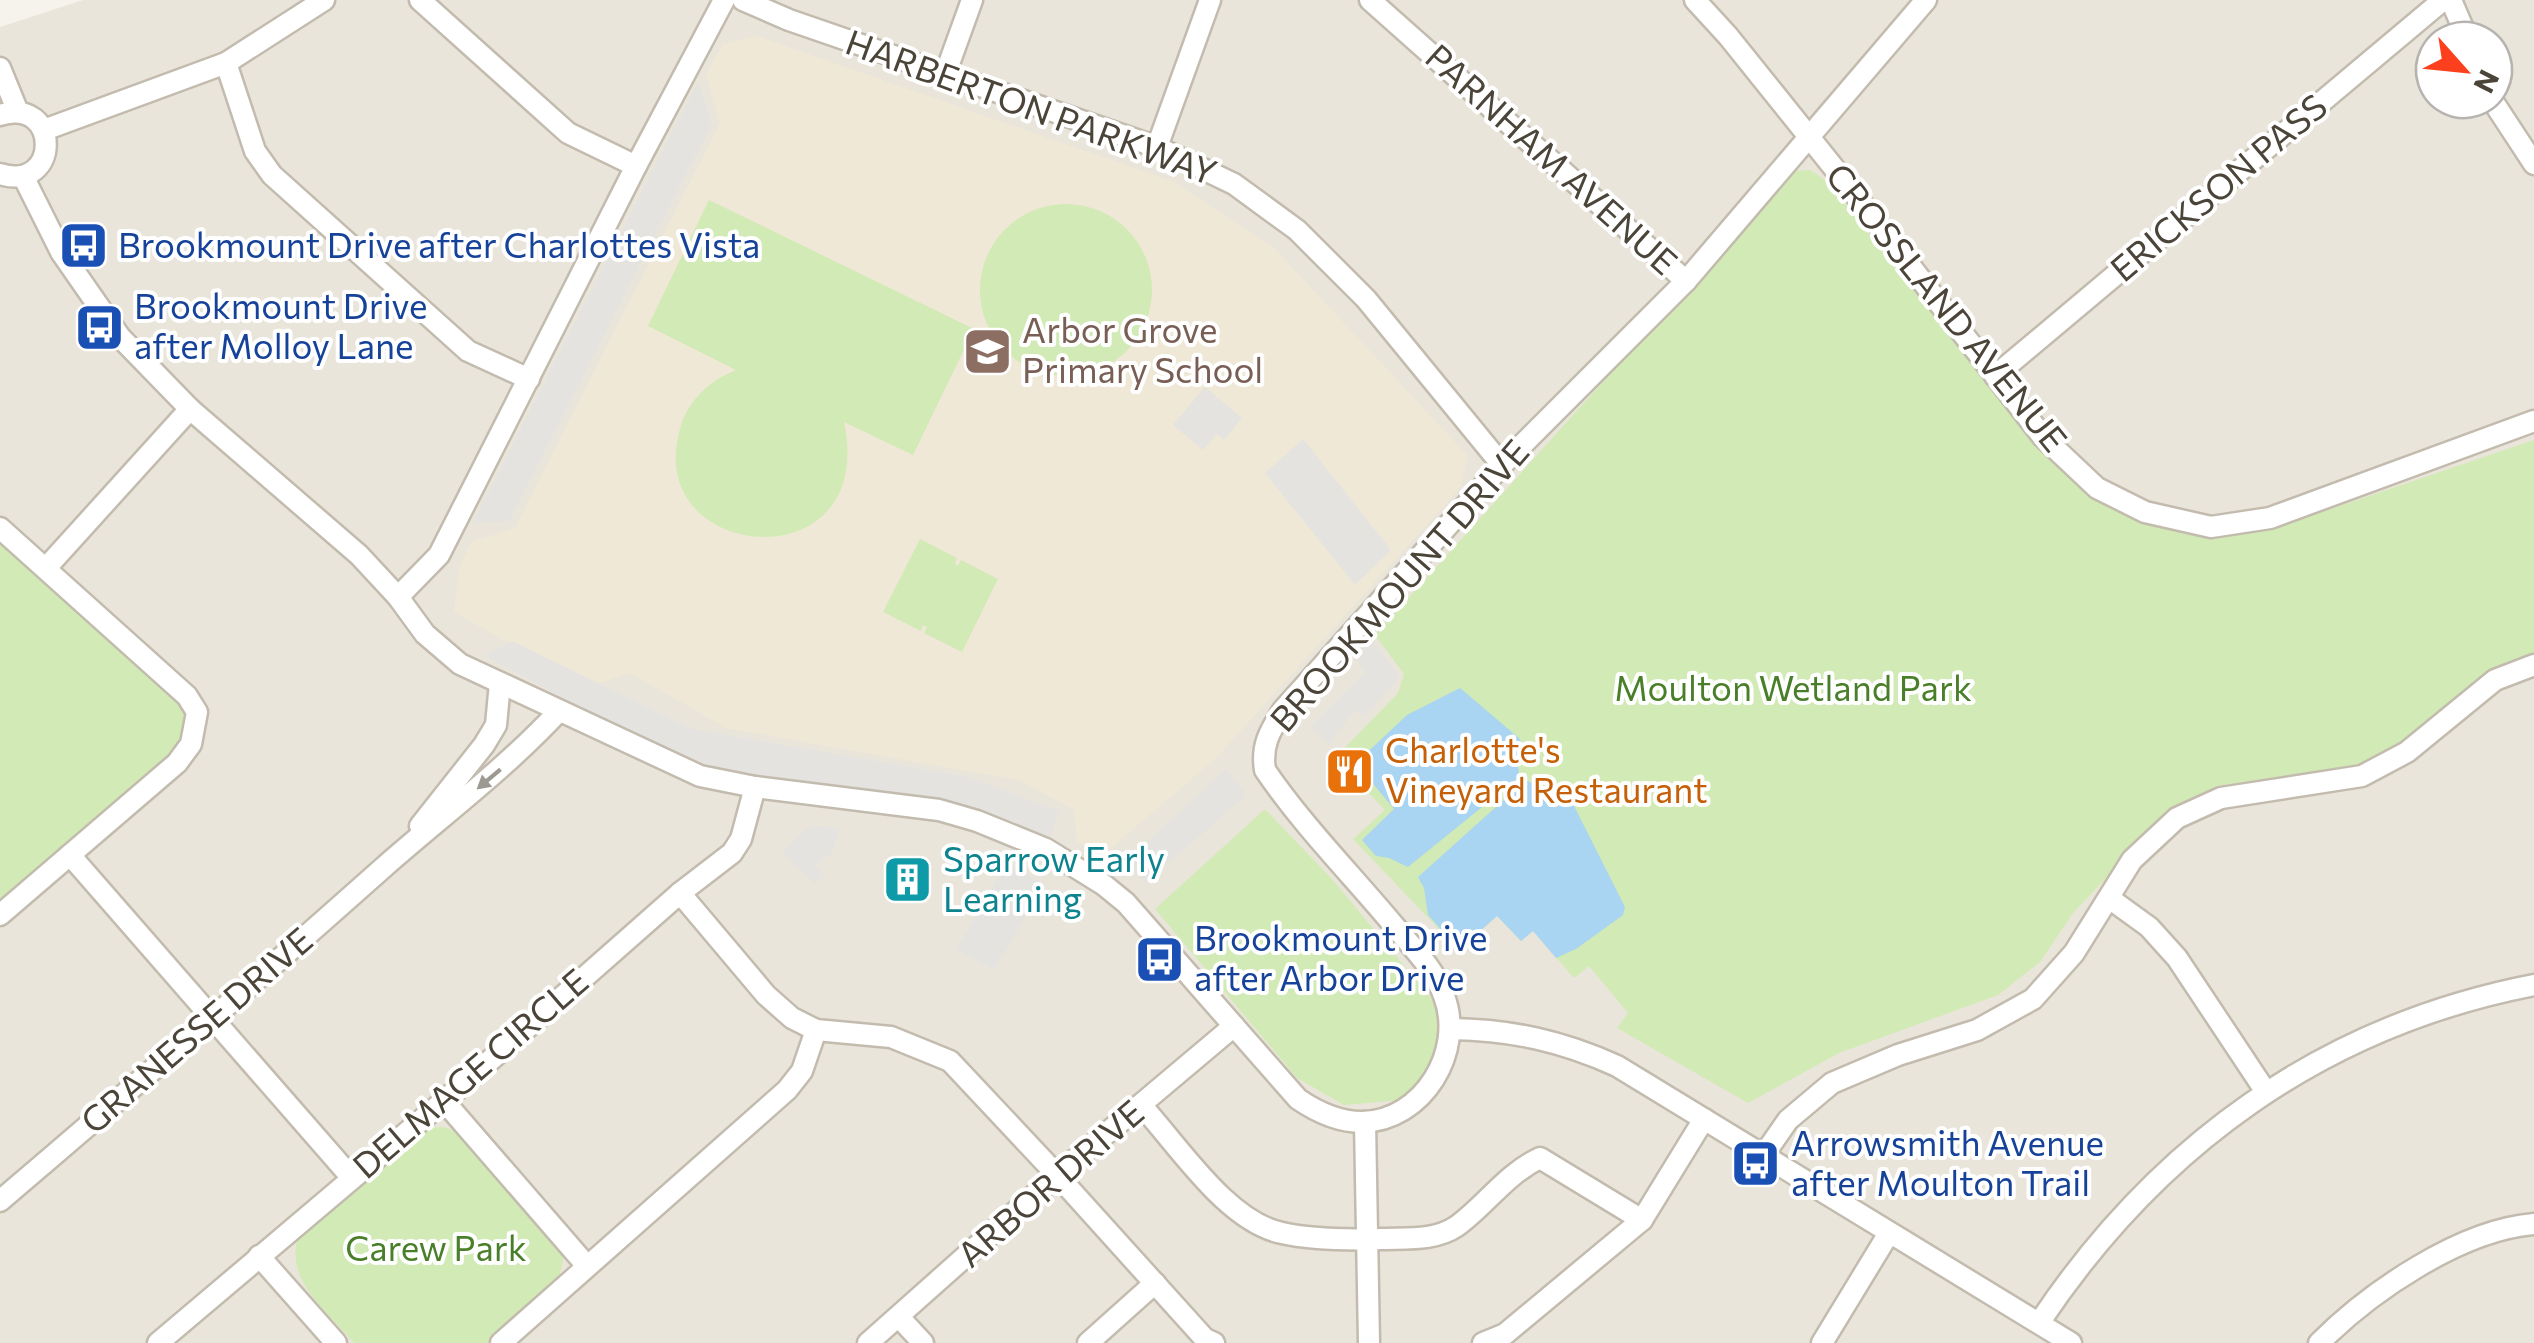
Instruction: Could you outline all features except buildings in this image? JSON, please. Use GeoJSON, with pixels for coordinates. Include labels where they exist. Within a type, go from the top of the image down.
{"type":"FeatureCollection","features":[{"type":"Feature","properties":{"kind":"street"},"geometry":{"type":"LineString","coordinates":[[44,130],[226,63],[324,0]]}},
{"type":"Feature","properties":{"kind":"street"},"geometry":{"type":"LineString","coordinates":[[420,0],[568,133],[636,166]]}},
{"type":"Feature","properties":{"kind":"street"},"geometry":{"type":"LineString","coordinates":[[398,597],[439,555],[724,0]]}},
{"type":"Feature","properties":{"kind":"street","name":"HARBERTON PARKWAY"},"geometry":{"type":"LineString","coordinates":[[742,0],[1156,147],[1234,184],[1297,230],[1366,299],[1502,465]]}},
{"type":"Feature","properties":{"kind":"street"},"geometry":{"type":"LineString","coordinates":[[946,72],[972,0]]}},
{"type":"Feature","properties":{"kind":"street"},"geometry":{"type":"LineString","coordinates":[[1156,147],[1210,0]]}},
{"type":"Feature","properties":{"kind":"street","name":"PARNHAM AVENUE"},"geometry":{"type":"LineString","coordinates":[[1370,0],[1686,281]]}},
{"type":"Feature","properties":{"kind":"street","name":"CROSSLAND AVENUE"},"geometry":{"type":"LineString","coordinates":[[1695,0],[1728,36],[2043,437],[2098,488],[2144,512],[2211,527],[2270,518],[2534,421]]}},
{"type":"Feature","properties":{"kind":"street","name":"BROOKMOUNT DRIVE"},"geometry":{"type":"LineString","coordinates":[[1452,1028],[1446,1000],[1433,973],[1277,789],[1265,770],[1262,750],[1284,710],[1502,465],[1686,281],[1926,0]]}},
{"type":"Feature","properties":{"kind":"street","name":"ERICKSON PASS"},"geometry":{"type":"LineString","coordinates":[[1996,376],[2442,0]]}},
{"type":"Feature","properties":{"kind":"street"},"geometry":{"type":"LineString","coordinates":[[226,63],[255,151],[272,175],[468,350],[529,380]]}},
{"type":"Feature","properties":{"kind":"street"},"geometry":{"type":"LineString","coordinates":[[0,68],[9,113],[38,121],[46,140],[44,158],[32,172],[24,176],[0,174]]}},
{"type":"Feature","properties":{"kind":"street"},"geometry":{"type":"LineString","coordinates":[[2505,120],[2534,164]]}},
{"type":"Feature","properties":{"kind":"street"},"geometry":{"type":"LineString","coordinates":[[24,176],[61,252],[101,314],[190,408],[358,555],[398,597],[425,634],[460,664],[700,776],[755,787],[939,810],[1039,846],[1126,903],[1298,1099],[1336,1118],[1364,1122],[1408,1106],[1430,1086],[1445,1059],[1452,1028],[1530,1035],[1573,1046],[1617,1066],[2071,1343]]}},
{"type":"Feature","properties":{"kind":"street"},"geometry":{"type":"LineString","coordinates":[[46,568],[190,408]]}},
{"type":"Feature","properties":{"kind":"street"},"geometry":{"type":"LineString","coordinates":[[0,528],[187,696],[197,712],[191,744],[184,754],[0,915]]}},
{"type":"Feature","properties":{"kind":"street"},"geometry":{"type":"LineString","coordinates":[[1763,1156],[1788,1120],[1832,1083],[1977,1030],[2033,999],[2074,953],[2132,860],[2176,818],[2222,798],[2362,776],[2407,752],[2495,680],[2534,665]]}},
{"type":"Feature","properties":{"kind":"street","name":"GRANESSE DRIVE"},"geometry":{"type":"LineString","coordinates":[[393,859],[492,733],[500,708],[500,684]]}},
{"type":"Feature","properties":{"kind":"street","name":"GRANESSE DRIVE"},"geometry":{"type":"LineString","coordinates":[[0,1200],[512,760],[558,710]]}},
{"type":"Feature","properties":{"kind":"street","name":"DELMAGE CIRCLE"},"geometry":{"type":"LineString","coordinates":[[158,1343],[732,852],[741,839],[755,787]]}},
{"type":"Feature","properties":{"kind":"street"},"geometry":{"type":"LineString","coordinates":[[70,855],[352,1177]]}},
{"type":"Feature","properties":{"kind":"street"},"geometry":{"type":"LineString","coordinates":[[680,893],[778,1008],[816,1030],[891,1037],[950,1061],[1057,1174],[1204,1340],[1214,1343]]}},
{"type":"Feature","properties":{"kind":"street"},"geometry":{"type":"LineString","coordinates":[[2109,898],[2150,927],[2178,958],[2266,1092]]}},
{"type":"Feature","properties":{"kind":"street"},"geometry":{"type":"LineString","coordinates":[[2038,1324],[2077,1267],[2139,1195],[2199,1140],[2266,1092],[2336,1052],[2444,1006],[2534,985]]}},
{"type":"Feature","properties":{"kind":"street","name":"ARBOR DRIVE"},"geometry":{"type":"LineString","coordinates":[[868,1343],[1057,1174],[1234,1026]]}},
{"type":"Feature","properties":{"kind":"street"},"geometry":{"type":"LineString","coordinates":[[501,1343],[796,1080],[816,1030]]}},
{"type":"Feature","properties":{"kind":"street"},"geometry":{"type":"LineString","coordinates":[[444,1101],[587,1266]]}},
{"type":"Feature","properties":{"kind":"street"},"geometry":{"type":"LineString","coordinates":[[1141,1106],[1235,1209],[1279,1233],[1366,1240],[1430,1238],[1455,1227],[1522,1166],[1540,1158],[1642,1220]]}},
{"type":"Feature","properties":{"kind":"street"},"geometry":{"type":"LineString","coordinates":[[1484,1343],[1505,1334],[1642,1220],[1704,1119]]}},
{"type":"Feature","properties":{"kind":"street"},"geometry":{"type":"LineString","coordinates":[[1364,1122],[1369,1343]]}},
{"type":"Feature","properties":{"kind":"street"},"geometry":{"type":"LineString","coordinates":[[2319,1343],[2352,1310],[2442,1254],[2510,1226],[2534,1224]]}},
{"type":"Feature","properties":{"kind":"street"},"geometry":{"type":"LineString","coordinates":[[1822,1343],[1889,1233]]}},
{"type":"Feature","properties":{"kind":"street"},"geometry":{"type":"LineString","coordinates":[[259,1256],[336,1343]]}},
{"type":"Feature","properties":{"kind":"street"},"geometry":{"type":"LineString","coordinates":[[1088,1343],[1156,1283]]}},
{"type":"Feature","properties":{"kind":"street"},"geometry":{"type":"LineString","coordinates":[[898,1317],[922,1343]]}},
{"type":"Feature","properties":{"kind":"shaded area"},"geometry":{"type":"Polygon","coordinates":[[[83,0],[2534,0],[2534,1343],[0,1343],[0,27],[83,0]]]}},
{"type":"Feature","properties":{"kind":"shaded area","name":"Arbor Grove Primary School"},"geometry":{"type":"Polygon","coordinates":[[[757,36],[1174,182],[1274,248],[1467,455],[1461,487],[1215,759],[1104,854],[1077,842],[1074,809],[1018,780],[726,728],[630,673],[587,687],[454,612],[459,570],[471,542],[515,528],[720,123],[706,75],[723,44],[757,36]]]}},
{"type":"Feature","properties":{"kind":"shaded area"},"geometry":{"type":"Polygon","coordinates":[[[698,82],[712,124],[509,521],[473,522],[698,82]]]}},
{"type":"Feature","properties":{"kind":"shaded area"},"geometry":{"type":"Polygon","coordinates":[[[1205,387],[1242,418],[1224,440],[1217,434],[1203,450],[1173,425],[1205,387]]]}},
{"type":"Feature","properties":{"kind":"shaded area"},"geometry":{"type":"Polygon","coordinates":[[[1303,439],[1391,550],[1355,585],[1265,473],[1303,439]]]}},
{"type":"Feature","properties":{"kind":"shaded area"},"geometry":{"type":"Polygon","coordinates":[[[1371,639],[1400,677],[1364,717],[1355,709],[1329,745],[1311,726],[1365,673],[1355,657],[1371,639]]]}},
{"type":"Feature","properties":{"kind":"shaded area"},"geometry":{"type":"Polygon","coordinates":[[[512,641],[692,729],[968,777],[1060,811],[1048,841],[947,804],[713,770],[671,757],[484,655],[512,641]]]}},
{"type":"Feature","properties":{"kind":"shaded area"},"geometry":{"type":"Polygon","coordinates":[[[1226,769],[1246,795],[1146,883],[1127,861],[1226,769]]]}},
{"type":"Feature","properties":{"kind":"shaded area"},"geometry":{"type":"Polygon","coordinates":[[[817,825],[840,829],[832,853],[815,865],[824,876],[814,883],[782,853],[805,830],[817,825]]]}},
{"type":"Feature","properties":{"kind":"shaded area"},"geometry":{"type":"Polygon","coordinates":[[[1006,864],[1045,884],[994,970],[956,949],[1006,864]]]}},
{"type":"Feature","properties":{"kind":"green space","name":"Moulton Wetland Park"},"geometry":{"type":"Polygon","coordinates":[[[1810,170],[1828,182],[2036,446],[2106,505],[2183,534],[2269,530],[2534,440],[2534,656],[2523,657],[2449,703],[2395,746],[2352,768],[2216,786],[2165,816],[2073,913],[2040,962],[1998,995],[1839,1053],[1748,1103],[1617,1028],[1628,1013],[1589,966],[1574,978],[1533,931],[1521,941],[1497,916],[1459,950],[1353,839],[1385,810],[1335,758],[1398,693],[1404,674],[1375,635],[1793,171],[1810,170]]]}},
{"type":"Feature","properties":{"kind":"green space"},"geometry":{"type":"Polygon","coordinates":[[[709,200],[974,329],[913,455],[844,422],[845,475],[828,511],[797,531],[760,537],[724,529],[694,507],[677,474],[680,429],[688,409],[709,386],[736,370],[648,326],[709,200]]]}},
{"type":"Feature","properties":{"kind":"green space"},"geometry":{"type":"Polygon","coordinates":[[[1066,204],[1099,210],[1127,229],[1146,257],[1152,290],[1146,323],[1127,351],[1099,370],[1066,376],[1033,370],[1005,351],[986,323],[980,290],[986,257],[1005,229],[1033,210],[1066,204]]]}},
{"type":"Feature","properties":{"kind":"green space"},"geometry":{"type":"Polygon","coordinates":[[[920,539],[957,558],[958,566],[961,560],[998,579],[962,652],[924,633],[927,627],[923,625],[921,631],[883,612],[920,539]]]}},
{"type":"Feature","properties":{"kind":"green space"},"geometry":{"type":"Polygon","coordinates":[[[0,542],[178,696],[184,721],[181,736],[166,758],[0,907],[0,542]]]}},
{"type":"Feature","properties":{"kind":"green space"},"geometry":{"type":"Polygon","coordinates":[[[1265,809],[1332,879],[1435,1003],[1440,1034],[1436,1058],[1400,1100],[1344,1105],[1297,1078],[1155,909],[1265,809]]]}},
{"type":"Feature","properties":{"kind":"green space","name":"Carew Park"},"geometry":{"type":"Polygon","coordinates":[[[429,1128],[460,1132],[557,1240],[564,1256],[559,1278],[488,1343],[354,1343],[304,1284],[298,1270],[297,1241],[429,1128]]]}},
{"type":"Feature","properties":{"kind":"water"},"geometry":{"type":"Polygon","coordinates":[[[1460,688],[1520,739],[1523,745],[1519,777],[1408,867],[1376,856],[1362,840],[1394,809],[1356,763],[1407,715],[1460,688]]]}},
{"type":"Feature","properties":{"kind":"water"},"geometry":{"type":"Polygon","coordinates":[[[1526,780],[1543,789],[1561,786],[1625,907],[1623,915],[1576,949],[1556,958],[1533,931],[1521,941],[1497,916],[1459,950],[1428,915],[1424,888],[1418,877],[1526,780]]]}},
{"type":"Feature","properties":{"kind":"place","name":"Brookmount Drive after Charlottes Vista"},"geometry":{"type":"Point","coordinates":[83,246]}},
{"type":"Feature","properties":{"kind":"place","name":"Brookmount Drive after Molloy Lane"},"geometry":{"type":"Point","coordinates":[99,327]}},
{"type":"Feature","properties":{"kind":"place","name":"Arbor Grove Primary School"},"geometry":{"type":"Point","coordinates":[987,351]}},
{"type":"Feature","properties":{"kind":"place","name":"Charlotte's Vineyard Restaurant"},"geometry":{"type":"Point","coordinates":[1350,771]}},
{"type":"Feature","properties":{"kind":"place","name":"Sparrow Early Learning"},"geometry":{"type":"Point","coordinates":[908,880]}},
{"type":"Feature","properties":{"kind":"place","name":"Brookmount Drive after Arbor Drive"},"geometry":{"type":"Point","coordinates":[1159,959]}},
{"type":"Feature","properties":{"kind":"place","name":"Arrowsmith Avenue after Moulton Trail"},"geometry":{"type":"Point","coordinates":[1756,1164]}}]}
